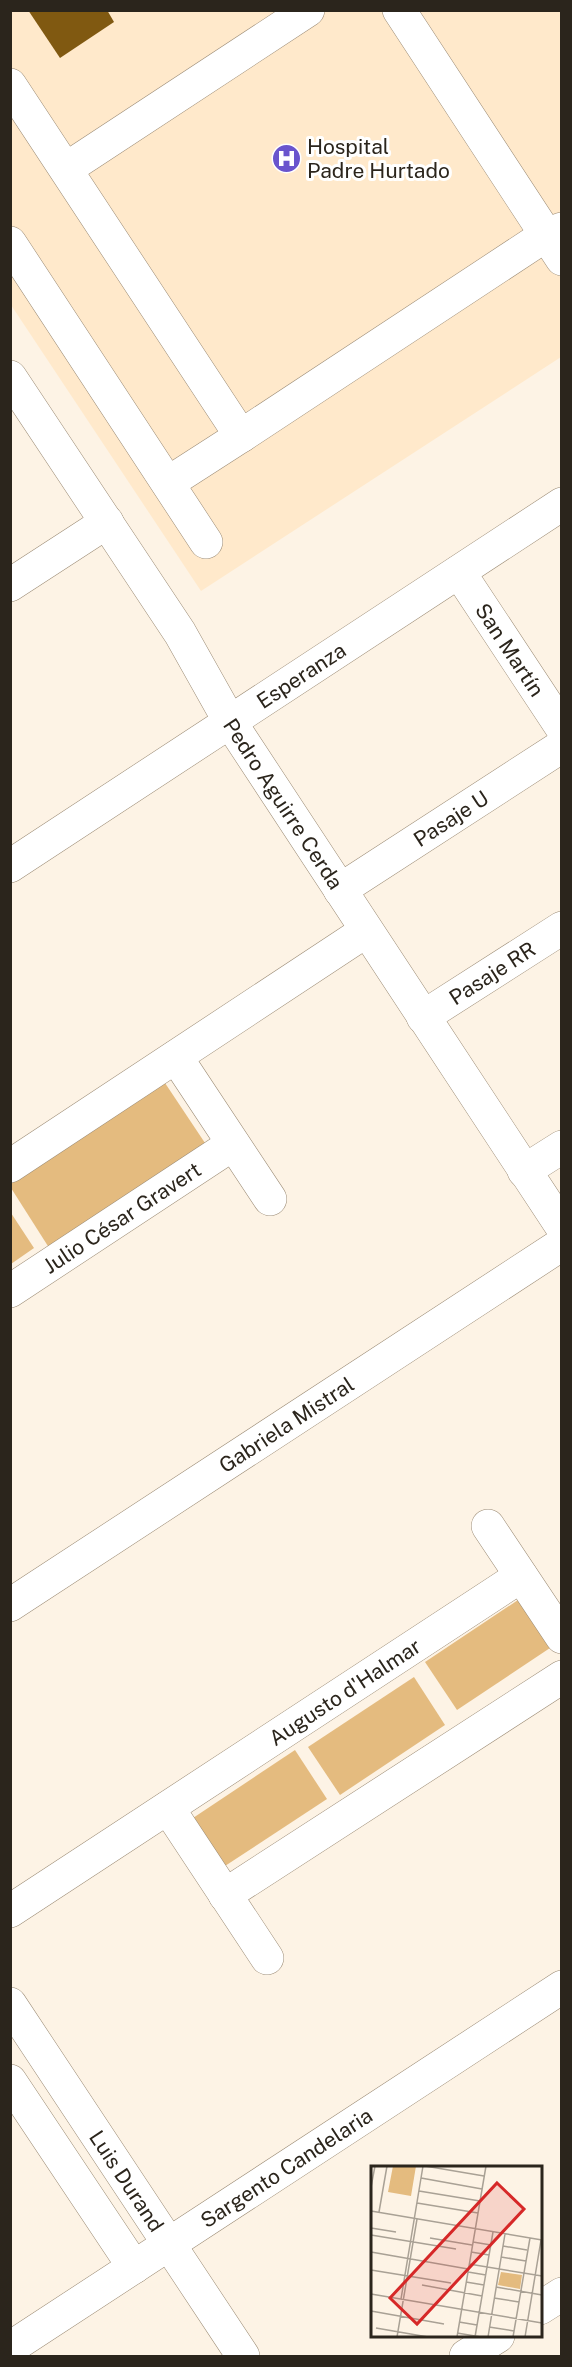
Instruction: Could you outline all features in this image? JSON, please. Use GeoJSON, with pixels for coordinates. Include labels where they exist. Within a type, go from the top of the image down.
{"type":"FeatureCollection","features":[{"type":"Feature","properties":{"kind":"street"},"geometry":{"type":"LineString","coordinates":[[66,170],[308,10]]}},
{"type":"Feature","properties":{"kind":"street"},"geometry":{"type":"LineString","coordinates":[[168,483],[556,241],[399,10]]}},
{"type":"Feature","properties":{"kind":"street"},"geometry":{"type":"LineString","coordinates":[[10,85],[20,120],[66,170],[241,436]]}},
{"type":"Feature","properties":{"kind":"street"},"geometry":{"type":"LineString","coordinates":[[10,243],[206,542]]}},
{"type":"Feature","properties":{"kind":"street","name":"Pedro Aguirre Cerda"},"geometry":{"type":"LineString","coordinates":[[10,377],[180,633],[230,722],[561,1227]]}},
{"type":"Feature","properties":{"kind":"street","name":"Esperanza"},"geometry":{"type":"LineString","coordinates":[[10,866],[561,504]]}},
{"type":"Feature","properties":{"kind":"street"},"geometry":{"type":"LineString","coordinates":[[10,585],[107,522]]}},
{"type":"Feature","properties":{"kind":"street","name":"San Martín"},"geometry":{"type":"LineString","coordinates":[[459,572],[561,728]]}},
{"type":"Feature","properties":{"kind":"street","name":"Pasaje U"},"geometry":{"type":"LineString","coordinates":[[340,890],[561,746]]}},
{"type":"Feature","properties":{"kind":"street","name":"Pasaje RR"},"geometry":{"type":"LineString","coordinates":[[423,1017],[561,928]]}},
{"type":"Feature","properties":{"kind":"street"},"geometry":{"type":"LineString","coordinates":[[10,1166],[366,931]]}},
{"type":"Feature","properties":{"kind":"street"},"geometry":{"type":"LineString","coordinates":[[176,1057],[270,1199]]}},
{"type":"Feature","properties":{"kind":"street","name":"Julio César Gravert"},"geometry":{"type":"LineString","coordinates":[[10,1291],[233,1144]]}},
{"type":"Feature","properties":{"kind":"street"},"geometry":{"type":"LineString","coordinates":[[524,1171],[561,1147]]}},
{"type":"Feature","properties":{"kind":"street","name":"Gabriela Mistral"},"geometry":{"type":"LineString","coordinates":[[10,1605],[561,1244]]}},
{"type":"Feature","properties":{"kind":"street"},"geometry":{"type":"LineString","coordinates":[[488,1526],[561,1637]]}},
{"type":"Feature","properties":{"kind":"street","name":"Augusto d'Halmar"},"geometry":{"type":"LineString","coordinates":[[10,1911],[521,1576]]}},
{"type":"Feature","properties":{"kind":"street"},"geometry":{"type":"LineString","coordinates":[[225,1895],[561,1677]]}},
{"type":"Feature","properties":{"kind":"street"},"geometry":{"type":"LineString","coordinates":[[168,1808],[267,1958]]}},
{"type":"Feature","properties":{"kind":"street","name":"Sargento Candelaria"},"geometry":{"type":"LineString","coordinates":[[10,2348],[561,1987]]}},
{"type":"Feature","properties":{"kind":"street","name":"Luis Durand"},"geometry":{"type":"LineString","coordinates":[[10,2004],[243,2356]]}},
{"type":"Feature","properties":{"kind":"street","name":"Luis Durand"},"geometry":{"type":"LineString","coordinates":[[10,2081],[134,2267]]}},
{"type":"Feature","properties":{"kind":"street"},"geometry":{"type":"LineString","coordinates":[[542,2307],[561,2294]]}},
{"type":"Feature","properties":{"kind":"street"},"geometry":{"type":"LineString","coordinates":[[466,2356],[496,2337]]}},
{"type":"Feature","properties":{"kind":"shaded area","name":"Hospital Padre Hurtado"},"geometry":{"type":"Polygon","coordinates":[[[10,11],[561,11],[561,357],[201,591],[11,305],[10,11]]]}},
{"type":"Feature","properties":{"kind":"shaded area"},"geometry":{"type":"Polygon","coordinates":[[[165,1083],[207,1146],[53,1254],[11,1188],[11,1177],[165,1083]]]}},
{"type":"Feature","properties":{"kind":"shaded area"},"geometry":{"type":"Polygon","coordinates":[[[11,1213],[34,1248],[10,1264],[11,1213]]]}},
{"type":"Feature","properties":{"kind":"shaded area"},"geometry":{"type":"Polygon","coordinates":[[[527,1594],[559,1642],[457,1710],[425,1662],[527,1594]]]}},
{"type":"Feature","properties":{"kind":"shaded area"},"geometry":{"type":"Polygon","coordinates":[[[414,1677],[445,1725],[340,1795],[308,1747],[414,1677]]]}},
{"type":"Feature","properties":{"kind":"shaded area"},"geometry":{"type":"Polygon","coordinates":[[[295,1750],[327,1799],[225,1866],[193,1818],[295,1750]]]}},
{"type":"Feature","properties":{"kind":"building"},"geometry":{"type":"Polygon","coordinates":[[[28,10],[107,10],[114,22],[60,58],[28,10]]]}},
{"type":"Feature","properties":{"kind":"place","name":"Hospital Padre Hurtado"},"geometry":{"type":"Point","coordinates":[286,158]}}]}
